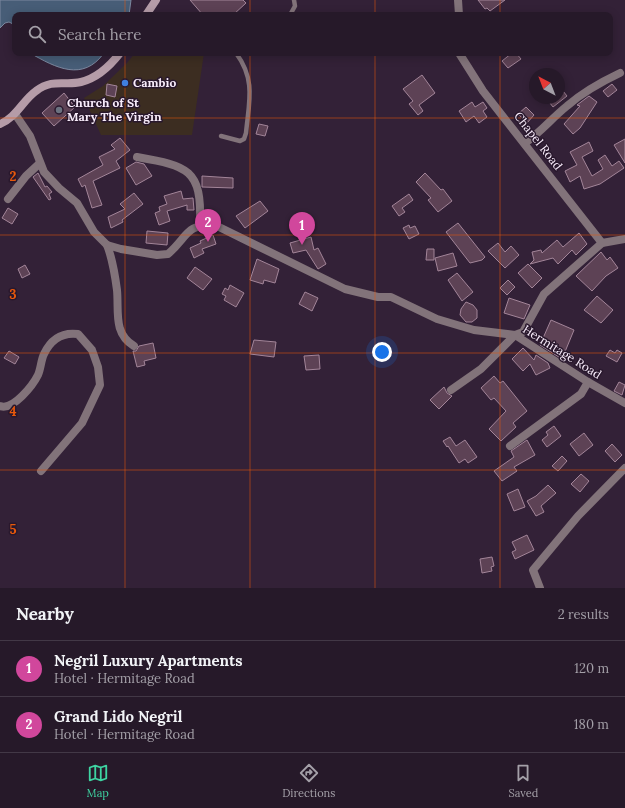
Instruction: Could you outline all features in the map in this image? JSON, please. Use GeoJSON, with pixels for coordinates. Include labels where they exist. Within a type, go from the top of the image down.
{"type":"FeatureCollection","features":[{"type":"Feature","properties":{"kind":"main road"},"geometry":{"type":"LineString","coordinates":[[148,12],[156,0]]}},
{"type":"Feature","properties":{"kind":"main road"},"geometry":{"type":"LineString","coordinates":[[0,124],[15,114],[37,90],[55,82],[80,82],[86,80],[103,72],[117,56]]}},
{"type":"Feature","properties":{"kind":"street"},"geometry":{"type":"LineString","coordinates":[[458,0],[459,12]]}},
{"type":"Feature","properties":{"kind":"street","name":"Chapel Road"},"geometry":{"type":"LineString","coordinates":[[461,56],[483,91],[602,243]]}},
{"type":"Feature","properties":{"kind":"street"},"geometry":{"type":"LineString","coordinates":[[525,143],[538,134],[565,107],[578,97],[594,86],[620,74]]}},
{"type":"Feature","properties":{"kind":"street"},"geometry":{"type":"LineString","coordinates":[[15,114],[30,136],[40,163],[51,181],[77,203],[87,223],[108,245],[157,255],[168,254],[189,230],[200,224],[201,202],[198,187],[192,175],[179,168],[137,157]]}},
{"type":"Feature","properties":{"kind":"street"},"geometry":{"type":"LineString","coordinates":[[8,199],[26,176],[40,163]]}},
{"type":"Feature","properties":{"kind":"street","name":"Hermitage Road"},"geometry":{"type":"LineString","coordinates":[[200,224],[215,225],[345,289],[378,297],[391,297],[437,319],[474,330],[515,335],[588,382],[625,403]]}},
{"type":"Feature","properties":{"kind":"street"},"geometry":{"type":"LineString","coordinates":[[451,390],[481,369],[515,335],[523,332],[530,322],[544,294],[602,243],[625,239]]}},
{"type":"Feature","properties":{"kind":"street"},"geometry":{"type":"LineString","coordinates":[[108,245],[117,293],[116,315],[122,334],[134,346]]}},
{"type":"Feature","properties":{"kind":"street"},"geometry":{"type":"LineString","coordinates":[[0,406],[10,406],[16,402],[38,375],[44,353],[55,339],[66,332],[78,334],[92,350],[98,367],[100,385],[82,424],[41,471]]}},
{"type":"Feature","properties":{"kind":"street"},"geometry":{"type":"LineString","coordinates":[[510,446],[582,394],[588,382]]}},
{"type":"Feature","properties":{"kind":"street"},"geometry":{"type":"LineString","coordinates":[[540,588],[533,570],[578,516],[625,468]]}},
{"type":"Feature","properties":{"kind":"lane"},"geometry":{"type":"LineString","coordinates":[[292,12],[295,6],[294,0]]}},
{"type":"Feature","properties":{"kind":"lane"},"geometry":{"type":"LineString","coordinates":[[220,136],[240,141],[244,138],[246,133],[250,84],[244,63],[238,56]]}},
{"type":"Feature","properties":{"kind":"shaded area"},"geometry":{"type":"Polygon","coordinates":[[[133,56],[204,56],[192,135],[101,135],[84,98],[103,86],[133,56]]]}},
{"type":"Feature","properties":{"kind":"water"},"geometry":{"type":"Polygon","coordinates":[[[0,0],[131,0],[129,12],[12,12],[12,24],[9,22],[5,23],[0,28],[0,0]]]}},
{"type":"Feature","properties":{"kind":"water"},"geometry":{"type":"Polygon","coordinates":[[[36,56],[101,56],[96,62],[78,70],[69,70],[36,56]]]}},
{"type":"Feature","properties":{"kind":"building"},"geometry":{"type":"Polygon","coordinates":[[[190,0],[243,0],[246,3],[236,12],[200,12],[190,0]]]}},
{"type":"Feature","properties":{"kind":"building"},"geometry":{"type":"Polygon","coordinates":[[[478,0],[505,0],[490,11],[487,8],[485,9],[478,0]]]}},
{"type":"Feature","properties":{"kind":"building"},"geometry":{"type":"Polygon","coordinates":[[[508,56],[518,56],[521,59],[508,68],[502,61],[508,56]]]}},
{"type":"Feature","properties":{"kind":"building"},"geometry":{"type":"Polygon","coordinates":[[[422,75],[435,93],[419,105],[423,111],[418,115],[409,104],[413,101],[403,89],[422,75]]]}},
{"type":"Feature","properties":{"kind":"building"},"geometry":{"type":"Polygon","coordinates":[[[107,84],[117,86],[115,97],[106,95],[107,84]]]}},
{"type":"Feature","properties":{"kind":"building"},"geometry":{"type":"Polygon","coordinates":[[[612,84],[617,90],[608,97],[603,91],[612,84]]]}},
{"type":"Feature","properties":{"kind":"building","name":"Church of St Mary The Virgin"},"geometry":{"type":"Polygon","coordinates":[[[64,93],[75,107],[54,126],[42,113],[64,93]]]}},
{"type":"Feature","properties":{"kind":"building"},"geometry":{"type":"Polygon","coordinates":[[[589,96],[597,102],[580,128],[573,134],[564,124],[580,106],[577,105],[589,96]]]}},
{"type":"Feature","properties":{"kind":"building"},"geometry":{"type":"Polygon","coordinates":[[[472,102],[475,107],[483,102],[487,108],[483,111],[487,117],[479,123],[474,116],[466,122],[459,111],[472,102]]]}},
{"type":"Feature","properties":{"kind":"building"},"geometry":{"type":"Polygon","coordinates":[[[526,107],[534,115],[527,123],[518,114],[526,107]]]}},
{"type":"Feature","properties":{"kind":"building"},"geometry":{"type":"Polygon","coordinates":[[[259,124],[268,126],[265,136],[256,134],[259,124]]]}},
{"type":"Feature","properties":{"kind":"building"},"geometry":{"type":"Polygon","coordinates":[[[120,138],[130,150],[116,161],[120,168],[93,181],[102,205],[92,208],[85,185],[82,187],[78,179],[103,165],[99,157],[115,149],[111,145],[120,138]]]}},
{"type":"Feature","properties":{"kind":"building"},"geometry":{"type":"Polygon","coordinates":[[[625,139],[625,163],[614,145],[625,139]]]}},
{"type":"Feature","properties":{"kind":"building"},"geometry":{"type":"Polygon","coordinates":[[[589,142],[593,151],[582,157],[592,176],[603,169],[598,160],[605,155],[612,166],[619,161],[624,168],[600,184],[584,189],[580,176],[570,182],[565,171],[577,165],[570,152],[589,142]]]}},
{"type":"Feature","properties":{"kind":"building"},"geometry":{"type":"Polygon","coordinates":[[[136,162],[144,164],[152,176],[136,185],[126,168],[136,162]]]}},
{"type":"Feature","properties":{"kind":"building"},"geometry":{"type":"Polygon","coordinates":[[[38,173],[45,187],[47,186],[52,192],[49,194],[51,199],[49,200],[33,177],[38,173]]]}},
{"type":"Feature","properties":{"kind":"building"},"geometry":{"type":"Polygon","coordinates":[[[425,173],[441,190],[443,189],[452,201],[438,212],[428,200],[431,198],[416,182],[425,173]]]}},
{"type":"Feature","properties":{"kind":"building"},"geometry":{"type":"Polygon","coordinates":[[[202,176],[233,178],[233,188],[202,187],[202,176]]]}},
{"type":"Feature","properties":{"kind":"building"},"geometry":{"type":"Polygon","coordinates":[[[181,191],[183,199],[193,198],[194,210],[187,210],[187,205],[167,211],[170,221],[159,225],[155,213],[160,211],[159,207],[167,204],[164,196],[181,191]]]}},
{"type":"Feature","properties":{"kind":"building"},"geometry":{"type":"Polygon","coordinates":[[[134,193],[143,204],[122,220],[123,222],[111,228],[108,217],[125,209],[120,204],[134,193]]]}},
{"type":"Feature","properties":{"kind":"building"},"geometry":{"type":"Polygon","coordinates":[[[409,194],[413,200],[402,208],[405,212],[399,216],[392,206],[409,194]]]}},
{"type":"Feature","properties":{"kind":"building"},"geometry":{"type":"Polygon","coordinates":[[[260,201],[268,211],[245,228],[236,216],[260,201]]]}},
{"type":"Feature","properties":{"kind":"building"},"geometry":{"type":"Polygon","coordinates":[[[8,208],[18,214],[12,224],[2,218],[8,208]]]}},
{"type":"Feature","properties":{"kind":"building"},"geometry":{"type":"Polygon","coordinates":[[[458,223],[485,257],[482,260],[470,263],[446,232],[458,223]]]}},
{"type":"Feature","properties":{"kind":"building"},"geometry":{"type":"Polygon","coordinates":[[[409,225],[410,228],[415,226],[419,234],[409,239],[403,228],[409,225]]]}},
{"type":"Feature","properties":{"kind":"building"},"geometry":{"type":"Polygon","coordinates":[[[147,231],[168,233],[167,245],[146,243],[147,231]]]}},
{"type":"Feature","properties":{"kind":"building"},"geometry":{"type":"Polygon","coordinates":[[[579,233],[587,244],[576,255],[572,250],[558,264],[553,258],[530,264],[534,260],[532,252],[541,250],[542,253],[557,240],[563,247],[579,233]]]}},
{"type":"Feature","properties":{"kind":"building"},"geometry":{"type":"Polygon","coordinates":[[[213,235],[216,244],[202,249],[204,253],[194,258],[190,248],[213,235]]]}},
{"type":"Feature","properties":{"kind":"building"},"geometry":{"type":"Polygon","coordinates":[[[311,237],[314,250],[318,248],[326,264],[318,269],[306,250],[293,253],[290,243],[311,237]]]}},
{"type":"Feature","properties":{"kind":"building"},"geometry":{"type":"Polygon","coordinates":[[[498,243],[505,252],[511,246],[519,255],[505,268],[488,251],[498,243]]]}},
{"type":"Feature","properties":{"kind":"building"},"geometry":{"type":"Polygon","coordinates":[[[427,249],[434,249],[434,260],[426,260],[427,249]]]}},
{"type":"Feature","properties":{"kind":"building"},"geometry":{"type":"Polygon","coordinates":[[[601,252],[607,260],[610,257],[618,268],[606,276],[592,291],[576,276],[601,252]]]}},
{"type":"Feature","properties":{"kind":"building"},"geometry":{"type":"Polygon","coordinates":[[[453,253],[457,266],[438,271],[435,258],[453,253]]]}},
{"type":"Feature","properties":{"kind":"building"},"geometry":{"type":"Polygon","coordinates":[[[257,259],[279,269],[275,283],[264,280],[263,284],[250,280],[257,259]]]}},
{"type":"Feature","properties":{"kind":"building"},"geometry":{"type":"Polygon","coordinates":[[[528,264],[542,278],[532,288],[518,273],[528,264]]]}},
{"type":"Feature","properties":{"kind":"building"},"geometry":{"type":"Polygon","coordinates":[[[25,265],[30,274],[22,278],[18,269],[25,265]]]}},
{"type":"Feature","properties":{"kind":"building"},"geometry":{"type":"Polygon","coordinates":[[[195,267],[212,279],[203,290],[187,278],[195,267]]]}},
{"type":"Feature","properties":{"kind":"building"},"geometry":{"type":"Polygon","coordinates":[[[457,273],[473,292],[462,301],[448,280],[457,273]]]}},
{"type":"Feature","properties":{"kind":"building"},"geometry":{"type":"Polygon","coordinates":[[[508,280],[515,287],[507,295],[500,288],[508,280]]]}},
{"type":"Feature","properties":{"kind":"building"},"geometry":{"type":"Polygon","coordinates":[[[230,285],[244,293],[236,307],[224,300],[226,296],[222,294],[225,288],[228,290],[230,285]]]}},
{"type":"Feature","properties":{"kind":"building"},"geometry":{"type":"Polygon","coordinates":[[[305,292],[318,298],[312,311],[299,304],[305,292]]]}},
{"type":"Feature","properties":{"kind":"building"},"geometry":{"type":"Polygon","coordinates":[[[597,296],[613,310],[601,323],[584,310],[597,296]]]}},
{"type":"Feature","properties":{"kind":"building"},"geometry":{"type":"Polygon","coordinates":[[[509,298],[530,305],[524,319],[504,313],[509,298]]]}},
{"type":"Feature","properties":{"kind":"building"},"geometry":{"type":"Polygon","coordinates":[[[466,302],[473,305],[477,310],[477,318],[472,322],[466,322],[460,315],[461,309],[466,302]]]}},
{"type":"Feature","properties":{"kind":"building"},"geometry":{"type":"Polygon","coordinates":[[[551,320],[574,330],[562,359],[540,345],[551,320]]]}},
{"type":"Feature","properties":{"kind":"building"},"geometry":{"type":"Polygon","coordinates":[[[254,340],[276,342],[274,357],[250,354],[254,340]]]}},
{"type":"Feature","properties":{"kind":"building"},"geometry":{"type":"Polygon","coordinates":[[[153,343],[156,358],[144,361],[145,365],[137,367],[133,351],[136,351],[139,346],[153,343]]]}},
{"type":"Feature","properties":{"kind":"building"},"geometry":{"type":"Polygon","coordinates":[[[523,348],[534,360],[536,355],[548,363],[550,368],[536,375],[530,364],[523,371],[512,359],[523,348]]]}},
{"type":"Feature","properties":{"kind":"building"},"geometry":{"type":"Polygon","coordinates":[[[610,350],[615,353],[617,350],[622,353],[617,362],[606,356],[610,350]]]}},
{"type":"Feature","properties":{"kind":"building"},"geometry":{"type":"Polygon","coordinates":[[[9,351],[19,357],[15,364],[4,358],[9,351]]]}},
{"type":"Feature","properties":{"kind":"building"},"geometry":{"type":"Polygon","coordinates":[[[319,355],[320,369],[306,370],[304,356],[319,355]]]}},
{"type":"Feature","properties":{"kind":"building"},"geometry":{"type":"Polygon","coordinates":[[[494,376],[500,383],[503,381],[527,411],[513,423],[516,427],[501,441],[489,429],[506,411],[494,398],[491,400],[481,388],[494,376]]]}},
{"type":"Feature","properties":{"kind":"building"},"geometry":{"type":"Polygon","coordinates":[[[619,382],[625,385],[622,395],[614,391],[619,382]]]}},
{"type":"Feature","properties":{"kind":"building"},"geometry":{"type":"Polygon","coordinates":[[[444,387],[447,393],[452,396],[439,409],[430,400],[444,387]]]}},
{"type":"Feature","properties":{"kind":"building"},"geometry":{"type":"Polygon","coordinates":[[[554,426],[561,436],[547,447],[542,440],[548,435],[546,432],[554,426]]]}},
{"type":"Feature","properties":{"kind":"building"},"geometry":{"type":"Polygon","coordinates":[[[584,433],[593,445],[579,456],[570,444],[584,433]]]}},
{"type":"Feature","properties":{"kind":"building"},"geometry":{"type":"Polygon","coordinates":[[[450,437],[456,446],[465,440],[477,457],[468,463],[465,459],[459,463],[443,441],[450,437]]]}},
{"type":"Feature","properties":{"kind":"building"},"geometry":{"type":"Polygon","coordinates":[[[527,440],[535,455],[514,467],[517,471],[502,481],[494,471],[514,457],[511,451],[527,440]]]}},
{"type":"Feature","properties":{"kind":"building"},"geometry":{"type":"Polygon","coordinates":[[[612,444],[622,455],[615,462],[605,451],[612,444]]]}},
{"type":"Feature","properties":{"kind":"building"},"geometry":{"type":"Polygon","coordinates":[[[562,456],[567,461],[558,471],[552,466],[562,456]]]}},
{"type":"Feature","properties":{"kind":"building"},"geometry":{"type":"Polygon","coordinates":[[[581,474],[589,481],[580,492],[571,484],[581,474]]]}},
{"type":"Feature","properties":{"kind":"building"},"geometry":{"type":"Polygon","coordinates":[[[548,485],[556,493],[541,506],[544,512],[536,516],[527,501],[536,496],[548,485]]]}},
{"type":"Feature","properties":{"kind":"building"},"geometry":{"type":"Polygon","coordinates":[[[518,489],[525,507],[514,511],[507,494],[518,489]]]}},
{"type":"Feature","properties":{"kind":"building"},"geometry":{"type":"Polygon","coordinates":[[[527,535],[534,550],[515,559],[512,552],[516,550],[512,542],[527,535]]]}},
{"type":"Feature","properties":{"kind":"building"},"geometry":{"type":"Polygon","coordinates":[[[492,557],[494,566],[491,567],[492,571],[482,573],[480,559],[492,557]]]}},
{"type":"Feature","properties":{"kind":"place","name":"Cambio"},"geometry":{"type":"Point","coordinates":[125,83]}},
{"type":"Feature","properties":{"kind":"place","name":"Church of St Mary The Virgin"},"geometry":{"type":"Point","coordinates":[59,110]}},
{"type":"Feature","properties":{"kind":"place","name":"Grand Lido Negril"},"geometry":{"type":"Point","coordinates":[208,242]}},
{"type":"Feature","properties":{"kind":"place","name":"Negril Luxury Apartments"},"geometry":{"type":"Point","coordinates":[302,245]}}]}
